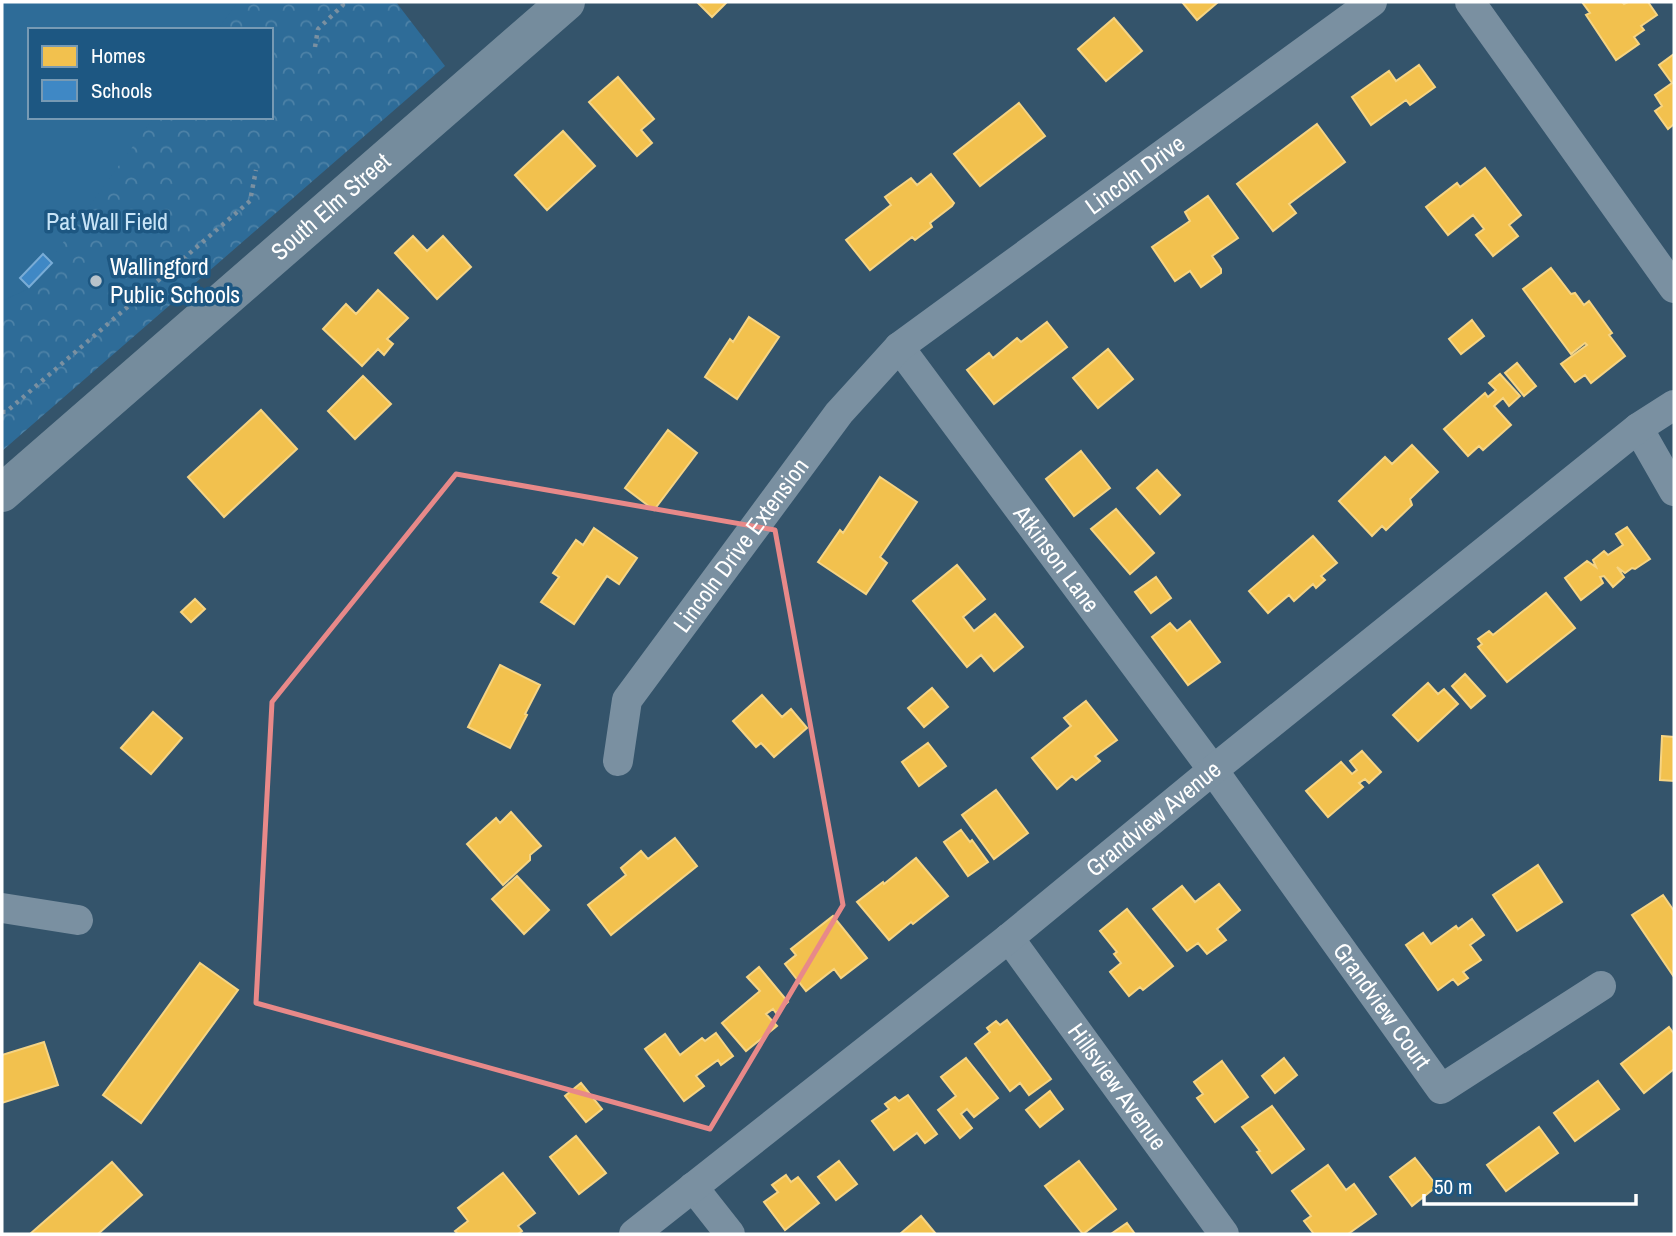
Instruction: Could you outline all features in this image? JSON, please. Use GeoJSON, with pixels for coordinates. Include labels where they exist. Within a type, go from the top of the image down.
{"type":"FeatureCollection","features":[{"type":"Feature","properties":{"kind":"main road","name":"South Elm Street"},"geometry":{"type":"LineString","coordinates":[[2,494],[566,2]]}},
{"type":"Feature","properties":{"kind":"street","name":"Lincoln Drive"},"geometry":{"type":"LineString","coordinates":[[899,347],[1372,2]]}},
{"type":"Feature","properties":{"kind":"street"},"geometry":{"type":"LineString","coordinates":[[1470,2],[1674,288]]}},
{"type":"Feature","properties":{"kind":"street","name":"Lincoln Drive Extension"},"geometry":{"type":"LineString","coordinates":[[618,761],[627,700],[839,413],[899,347]]}},
{"type":"Feature","properties":{"kind":"street","name":"Atkinson Lane"},"geometry":{"type":"LineString","coordinates":[[899,347],[1213,770]]}},
{"type":"Feature","properties":{"kind":"street","name":"Grandview Avenue"},"geometry":{"type":"LineString","coordinates":[[634,1234],[1009,938],[1638,428],[1674,405]]}},
{"type":"Feature","properties":{"kind":"street"},"geometry":{"type":"LineString","coordinates":[[1638,428],[1674,491]]}},
{"type":"Feature","properties":{"kind":"street","name":"Grandview Court"},"geometry":{"type":"LineString","coordinates":[[1213,770],[1441,1089],[1601,986]]}},
{"type":"Feature","properties":{"kind":"street"},"geometry":{"type":"LineString","coordinates":[[2,908],[78,920]]}},
{"type":"Feature","properties":{"kind":"street","name":"Hillsview Avenue"},"geometry":{"type":"LineString","coordinates":[[1009,938],[1224,1234]]}},
{"type":"Feature","properties":{"kind":"street"},"geometry":{"type":"LineString","coordinates":[[693,1188],[730,1234]]}},
{"type":"Feature","properties":{"kind":"path"},"geometry":{"type":"LineString","coordinates":[[315,47],[318,29],[343,5],[341,2]]}},
{"type":"Feature","properties":{"kind":"path"},"geometry":{"type":"LineString","coordinates":[[2,412],[6,412],[250,201],[256,170]]}},
{"type":"Feature","properties":{"kind":"highlighted area"},"geometry":{"type":"Polygon","coordinates":[[[456,474],[775,530],[843,905],[710,1129],[256,1003],[272,702],[456,474]]]}},
{"type":"Feature","properties":{"kind":"green space","name":"Pat Wall Field"},"geometry":{"type":"Polygon","coordinates":[[[2,2],[396,2],[445,66],[2,451],[2,2]]]}},
{"type":"Feature","properties":{"kind":"green space"},"geometry":{"type":"Polygon","coordinates":[[[2,2],[238,2],[218,28],[28,28],[28,119],[153,119],[30,288],[2,301],[2,2]]]}},
{"type":"Feature","properties":{"kind":"building: Homes"},"geometry":{"type":"Polygon","coordinates":[[[697,2],[727,2],[712,17],[697,2]]]}},
{"type":"Feature","properties":{"kind":"building: Homes"},"geometry":{"type":"Polygon","coordinates":[[[1182,2],[1216,2],[1217,3],[1197,20],[1182,2]]]}},
{"type":"Feature","properties":{"kind":"building: Homes"},"geometry":{"type":"Polygon","coordinates":[[[1582,2],[1648,2],[1657,15],[1641,26],[1644,30],[1634,37],[1639,44],[1616,60],[1586,15],[1590,13],[1582,2]]]}},
{"type":"Feature","properties":{"kind":"building: Homes"},"geometry":{"type":"Polygon","coordinates":[[[1114,18],[1142,51],[1106,81],[1078,49],[1114,18]]]}},
{"type":"Feature","properties":{"kind":"building: Homes"},"geometry":{"type":"Polygon","coordinates":[[[1674,54],[1674,124],[1668,129],[1655,111],[1662,106],[1655,95],[1672,83],[1659,65],[1674,54]]]}},
{"type":"Feature","properties":{"kind":"building: Homes"},"geometry":{"type":"Polygon","coordinates":[[[1419,65],[1435,87],[1410,105],[1406,100],[1371,125],[1352,97],[1389,71],[1396,81],[1419,65]]]}},
{"type":"Feature","properties":{"kind":"building: Homes"},"geometry":{"type":"Polygon","coordinates":[[[618,77],[654,119],[641,130],[652,143],[637,156],[589,102],[618,77]]]}},
{"type":"Feature","properties":{"kind":"building: Homes"},"geometry":{"type":"Polygon","coordinates":[[[1019,103],[1045,136],[980,186],[954,154],[1019,103]]]}},
{"type":"Feature","properties":{"kind":"building: Homes"},"geometry":{"type":"Polygon","coordinates":[[[1317,124],[1345,162],[1289,204],[1296,213],[1273,231],[1237,184],[1317,124]]]}},
{"type":"Feature","properties":{"kind":"building: Homes"},"geometry":{"type":"Polygon","coordinates":[[[563,131],[595,166],[547,210],[515,175],[563,131]]]}},
{"type":"Feature","properties":{"kind":"building: Homes"},"geometry":{"type":"Polygon","coordinates":[[[1485,168],[1521,215],[1509,225],[1518,236],[1493,256],[1476,235],[1484,229],[1473,215],[1448,235],[1426,207],[1457,183],[1460,187],[1485,168]]]}},
{"type":"Feature","properties":{"kind":"building: Homes"},"geometry":{"type":"Polygon","coordinates":[[[931,174],[954,203],[930,223],[932,227],[915,240],[912,237],[870,270],[846,240],[891,205],[885,197],[911,178],[917,185],[931,174]]]}},
{"type":"Feature","properties":{"kind":"building: Homes"},"geometry":{"type":"Polygon","coordinates":[[[1208,196],[1238,238],[1212,256],[1221,273],[1201,287],[1190,271],[1175,281],[1152,247],[1190,221],[1185,212],[1208,196]]]}},
{"type":"Feature","properties":{"kind":"building: Homes"},"geometry":{"type":"Polygon","coordinates":[[[413,236],[427,251],[443,236],[471,267],[437,299],[395,253],[413,236]]]}},
{"type":"Feature","properties":{"kind":"building: Homes"},"geometry":{"type":"Polygon","coordinates":[[[1551,268],[1571,294],[1575,293],[1584,305],[1589,301],[1625,356],[1591,383],[1585,375],[1575,382],[1561,364],[1587,345],[1585,343],[1571,354],[1523,289],[1551,268]]]}},
{"type":"Feature","properties":{"kind":"building: Homes"},"geometry":{"type":"Polygon","coordinates":[[[378,290],[408,318],[387,339],[393,344],[384,355],[378,349],[362,366],[323,329],[346,304],[356,314],[378,290]]]}},
{"type":"Feature","properties":{"kind":"building: Homes"},"geometry":{"type":"Polygon","coordinates":[[[749,317],[779,337],[737,399],[705,377],[730,339],[733,342],[749,317]]]}},
{"type":"Feature","properties":{"kind":"building: Homes"},"geometry":{"type":"Polygon","coordinates":[[[1472,320],[1484,336],[1461,354],[1449,339],[1472,320]]]}},
{"type":"Feature","properties":{"kind":"building: Homes"},"geometry":{"type":"Polygon","coordinates":[[[1047,322],[1067,347],[994,404],[967,370],[989,353],[993,358],[1017,338],[1021,342],[1047,322]]]}},
{"type":"Feature","properties":{"kind":"building: Homes"},"geometry":{"type":"Polygon","coordinates":[[[1108,349],[1133,379],[1098,408],[1073,378],[1108,349]]]}},
{"type":"Feature","properties":{"kind":"building: Homes"},"geometry":{"type":"Polygon","coordinates":[[[1517,363],[1536,386],[1524,396],[1505,373],[1517,363]]]}},
{"type":"Feature","properties":{"kind":"building: Homes"},"geometry":{"type":"Polygon","coordinates":[[[1500,374],[1520,396],[1509,406],[1503,398],[1494,406],[1511,425],[1483,450],[1479,446],[1468,456],[1444,429],[1485,393],[1488,397],[1496,390],[1489,383],[1500,374]]]}},
{"type":"Feature","properties":{"kind":"building: Homes"},"geometry":{"type":"Polygon","coordinates":[[[363,376],[391,404],[355,439],[328,411],[363,376]]]}},
{"type":"Feature","properties":{"kind":"building: Homes"},"geometry":{"type":"Polygon","coordinates":[[[261,410],[297,449],[224,517],[188,477],[261,410]]]}},
{"type":"Feature","properties":{"kind":"building: Homes"},"geometry":{"type":"Polygon","coordinates":[[[668,430],[697,453],[654,510],[625,488],[668,430]]]}},
{"type":"Feature","properties":{"kind":"building: Homes"},"geometry":{"type":"Polygon","coordinates":[[[1412,445],[1438,472],[1410,499],[1412,505],[1386,530],[1382,526],[1372,536],[1339,501],[1385,457],[1392,464],[1412,445]]]}},
{"type":"Feature","properties":{"kind":"building: Homes"},"geometry":{"type":"Polygon","coordinates":[[[1081,451],[1110,488],[1074,516],[1046,479],[1081,451]]]}},
{"type":"Feature","properties":{"kind":"building: Homes"},"geometry":{"type":"Polygon","coordinates":[[[1157,470],[1180,495],[1160,514],[1137,488],[1157,470]]]}},
{"type":"Feature","properties":{"kind":"building: Homes"},"geometry":{"type":"Polygon","coordinates":[[[880,477],[917,502],[880,557],[887,563],[866,594],[818,562],[840,530],[843,533],[880,477]]]}},
{"type":"Feature","properties":{"kind":"building: Homes"},"geometry":{"type":"Polygon","coordinates":[[[1116,509],[1154,553],[1130,574],[1091,529],[1116,509]]]}},
{"type":"Feature","properties":{"kind":"building: Homes"},"geometry":{"type":"Polygon","coordinates":[[[1627,527],[1650,559],[1625,573],[1617,567],[1624,577],[1613,587],[1604,576],[1600,577],[1603,583],[1581,600],[1565,578],[1587,561],[1596,567],[1593,560],[1604,551],[1608,555],[1623,545],[1616,534],[1627,527]]]}},
{"type":"Feature","properties":{"kind":"building: Homes"},"geometry":{"type":"Polygon","coordinates":[[[594,528],[637,558],[619,584],[607,576],[574,624],[541,602],[559,577],[553,573],[576,540],[583,545],[594,528]]]}},
{"type":"Feature","properties":{"kind":"building: Homes"},"geometry":{"type":"Polygon","coordinates":[[[1313,536],[1337,563],[1321,576],[1325,580],[1316,588],[1313,584],[1294,601],[1289,595],[1268,613],[1249,591],[1313,536]]]}},
{"type":"Feature","properties":{"kind":"building: Homes"},"geometry":{"type":"Polygon","coordinates":[[[957,565],[985,599],[963,617],[974,631],[995,614],[1023,647],[994,671],[981,655],[967,667],[913,601],[957,565]]]}},
{"type":"Feature","properties":{"kind":"building: Homes"},"geometry":{"type":"Polygon","coordinates":[[[1156,577],[1171,598],[1151,613],[1135,592],[1156,577]]]}},
{"type":"Feature","properties":{"kind":"building: Homes"},"geometry":{"type":"Polygon","coordinates":[[[1546,593],[1575,628],[1507,682],[1478,647],[1482,644],[1478,639],[1489,631],[1493,635],[1546,593]]]}},
{"type":"Feature","properties":{"kind":"building: Homes"},"geometry":{"type":"Polygon","coordinates":[[[195,599],[205,609],[191,622],[181,612],[195,599]]]}},
{"type":"Feature","properties":{"kind":"building: Homes"},"geometry":{"type":"Polygon","coordinates":[[[1190,621],[1220,662],[1188,685],[1152,637],[1170,623],[1177,631],[1190,621]]]}},
{"type":"Feature","properties":{"kind":"building: Homes"},"geometry":{"type":"Polygon","coordinates":[[[500,665],[540,685],[510,748],[468,727],[500,665]]]}},
{"type":"Feature","properties":{"kind":"building: Homes"},"geometry":{"type":"Polygon","coordinates":[[[1465,674],[1485,696],[1471,708],[1452,686],[1465,674]]]}},
{"type":"Feature","properties":{"kind":"building: Homes"},"geometry":{"type":"Polygon","coordinates":[[[1428,683],[1438,694],[1444,689],[1458,704],[1418,741],[1393,715],[1428,683]]]}},
{"type":"Feature","properties":{"kind":"building: Homes"},"geometry":{"type":"Polygon","coordinates":[[[932,688],[948,707],[924,727],[908,708],[932,688]]]}},
{"type":"Feature","properties":{"kind":"building: Homes"},"geometry":{"type":"Polygon","coordinates":[[[762,695],[782,717],[791,709],[807,728],[774,757],[761,743],[756,747],[733,721],[762,695]]]}},
{"type":"Feature","properties":{"kind":"building: Homes"},"geometry":{"type":"Polygon","coordinates":[[[1086,701],[1117,740],[1095,756],[1100,761],[1076,780],[1072,776],[1057,789],[1032,758],[1071,726],[1064,718],[1086,701]]]}},
{"type":"Feature","properties":{"kind":"building: Homes"},"geometry":{"type":"Polygon","coordinates":[[[153,712],[182,738],[151,774],[121,748],[153,712]]]}},
{"type":"Feature","properties":{"kind":"building: Homes"},"geometry":{"type":"Polygon","coordinates":[[[1662,736],[1674,737],[1674,781],[1660,780],[1662,736]]]}},
{"type":"Feature","properties":{"kind":"building: Homes"},"geometry":{"type":"Polygon","coordinates":[[[928,743],[946,766],[919,786],[902,762],[928,743]]]}},
{"type":"Feature","properties":{"kind":"building: Homes"},"geometry":{"type":"Polygon","coordinates":[[[1362,751],[1381,772],[1369,783],[1365,779],[1359,783],[1363,787],[1328,817],[1306,791],[1341,762],[1352,774],[1357,770],[1350,761],[1362,751]]]}},
{"type":"Feature","properties":{"kind":"building: Homes"},"geometry":{"type":"Polygon","coordinates":[[[996,790],[1028,833],[994,859],[962,815],[996,790]]]}},
{"type":"Feature","properties":{"kind":"building: Homes"},"geometry":{"type":"Polygon","coordinates":[[[511,812],[541,846],[503,885],[467,844],[496,818],[500,823],[511,812]]]}},
{"type":"Feature","properties":{"kind":"building: Homes"},"geometry":{"type":"Polygon","coordinates":[[[961,830],[988,862],[968,876],[944,842],[961,830]]]}},
{"type":"Feature","properties":{"kind":"building: Homes"},"geometry":{"type":"Polygon","coordinates":[[[675,838],[697,866],[611,935],[588,905],[626,875],[621,868],[641,851],[648,859],[675,838]]]}},
{"type":"Feature","properties":{"kind":"building: Homes"},"geometry":{"type":"Polygon","coordinates":[[[916,858],[948,896],[889,940],[857,902],[916,858]]]}},
{"type":"Feature","properties":{"kind":"building: Homes"},"geometry":{"type":"Polygon","coordinates":[[[1538,865],[1562,902],[1517,931],[1493,895],[1538,865]]]}},
{"type":"Feature","properties":{"kind":"building: Homes"},"geometry":{"type":"Polygon","coordinates":[[[517,876],[549,910],[524,934],[492,899],[517,876]]]}},
{"type":"Feature","properties":{"kind":"building: Homes"},"geometry":{"type":"Polygon","coordinates":[[[1219,884],[1240,910],[1217,929],[1226,940],[1207,954],[1198,943],[1187,951],[1153,909],[1182,886],[1195,902],[1219,884]]]}},
{"type":"Feature","properties":{"kind":"building: Homes"},"geometry":{"type":"Polygon","coordinates":[[[1663,895],[1674,911],[1674,977],[1632,915],[1663,895]]]}},
{"type":"Feature","properties":{"kind":"building: Homes"},"geometry":{"type":"Polygon","coordinates":[[[1127,909],[1173,966],[1143,990],[1140,987],[1129,996],[1110,972],[1121,963],[1114,954],[1117,952],[1100,931],[1127,909]]]}},
{"type":"Feature","properties":{"kind":"building: Homes"},"geometry":{"type":"Polygon","coordinates":[[[833,916],[867,958],[841,978],[834,969],[806,991],[785,964],[796,955],[791,949],[833,916]]]}},
{"type":"Feature","properties":{"kind":"building: Homes"},"geometry":{"type":"Polygon","coordinates":[[[1472,919],[1484,935],[1470,945],[1481,960],[1463,972],[1468,978],[1458,985],[1453,979],[1438,990],[1406,945],[1423,933],[1431,944],[1456,926],[1458,929],[1472,919]]]}},
{"type":"Feature","properties":{"kind":"building: Homes"},"geometry":{"type":"Polygon","coordinates":[[[200,963],[238,990],[141,1123],[103,1095],[200,963]]]}},
{"type":"Feature","properties":{"kind":"building: Homes"},"geometry":{"type":"Polygon","coordinates":[[[759,967],[788,1002],[776,1013],[773,1009],[766,1014],[777,1026],[746,1051],[722,1023],[760,991],[747,977],[759,967]]]}},
{"type":"Feature","properties":{"kind":"building: Homes"},"geometry":{"type":"Polygon","coordinates":[[[1007,1020],[1051,1079],[1029,1095],[1020,1083],[1010,1091],[975,1044],[990,1032],[987,1028],[996,1021],[1000,1025],[1007,1020]]]}},
{"type":"Feature","properties":{"kind":"building: Homes"},"geometry":{"type":"Polygon","coordinates":[[[1669,1027],[1674,1034],[1674,1069],[1644,1093],[1621,1064],[1669,1027]]]}},
{"type":"Feature","properties":{"kind":"building: Homes"},"geometry":{"type":"Polygon","coordinates":[[[716,1033],[733,1056],[721,1065],[718,1060],[696,1076],[704,1086],[684,1101],[645,1049],[665,1034],[680,1055],[702,1038],[705,1041],[716,1033]]]}},
{"type":"Feature","properties":{"kind":"building: Homes"},"geometry":{"type":"Polygon","coordinates":[[[44,1042],[58,1085],[2,1103],[2,1055],[44,1042]]]}},
{"type":"Feature","properties":{"kind":"building: Homes"},"geometry":{"type":"Polygon","coordinates":[[[966,1058],[998,1098],[974,1117],[967,1109],[961,1114],[972,1128],[960,1138],[938,1110],[956,1096],[941,1077],[966,1058]]]}},
{"type":"Feature","properties":{"kind":"building: Homes"},"geometry":{"type":"Polygon","coordinates":[[[1284,1058],[1297,1075],[1275,1093],[1262,1076],[1284,1058]]]}},
{"type":"Feature","properties":{"kind":"building: Homes"},"geometry":{"type":"Polygon","coordinates":[[[1222,1061],[1248,1097],[1215,1122],[1197,1098],[1203,1094],[1194,1082],[1222,1061]]]}},
{"type":"Feature","properties":{"kind":"building: Homes"},"geometry":{"type":"Polygon","coordinates":[[[1598,1081],[1619,1109],[1575,1141],[1554,1113],[1598,1081]]]}},
{"type":"Feature","properties":{"kind":"building: Homes"},"geometry":{"type":"Polygon","coordinates":[[[581,1083],[602,1109],[586,1122],[565,1096],[581,1083]]]}},
{"type":"Feature","properties":{"kind":"building: Homes"},"geometry":{"type":"Polygon","coordinates":[[[1050,1091],[1063,1109],[1040,1127],[1026,1110],[1050,1091]]]}},
{"type":"Feature","properties":{"kind":"building: Homes"},"geometry":{"type":"Polygon","coordinates":[[[908,1095],[937,1134],[925,1143],[917,1133],[894,1150],[872,1121],[889,1109],[885,1104],[895,1097],[899,1101],[908,1095]]]}},
{"type":"Feature","properties":{"kind":"building: Homes"},"geometry":{"type":"Polygon","coordinates":[[[1272,1106],[1304,1149],[1272,1173],[1242,1127],[1272,1106]]]}},
{"type":"Feature","properties":{"kind":"building: Homes"},"geometry":{"type":"Polygon","coordinates":[[[1539,1127],[1558,1153],[1506,1191],[1487,1165],[1539,1127]]]}},
{"type":"Feature","properties":{"kind":"building: Homes"},"geometry":{"type":"Polygon","coordinates":[[[576,1136],[606,1173],[579,1194],[550,1157],[576,1136]]]}},
{"type":"Feature","properties":{"kind":"building: Homes"},"geometry":{"type":"Polygon","coordinates":[[[1415,1158],[1437,1186],[1412,1206],[1390,1177],[1415,1158]]]}},
{"type":"Feature","properties":{"kind":"building: Homes"},"geometry":{"type":"Polygon","coordinates":[[[839,1161],[857,1184],[836,1200],[818,1177],[839,1161]]]}},
{"type":"Feature","properties":{"kind":"building: Homes"},"geometry":{"type":"Polygon","coordinates":[[[1079,1161],[1116,1209],[1083,1234],[1045,1186],[1079,1161]]]}},
{"type":"Feature","properties":{"kind":"building: Homes"},"geometry":{"type":"Polygon","coordinates":[[[112,1162],[142,1195],[98,1234],[30,1234],[112,1162]]]}},
{"type":"Feature","properties":{"kind":"building: Homes"},"geometry":{"type":"Polygon","coordinates":[[[1328,1165],[1346,1190],[1354,1184],[1376,1214],[1348,1234],[1314,1234],[1304,1221],[1311,1216],[1292,1191],[1328,1165]]]}},
{"type":"Feature","properties":{"kind":"building: Homes"},"geometry":{"type":"Polygon","coordinates":[[[503,1173],[535,1213],[518,1226],[522,1231],[518,1234],[458,1234],[455,1231],[468,1221],[458,1208],[503,1173]]]}},
{"type":"Feature","properties":{"kind":"building: Homes"},"geometry":{"type":"Polygon","coordinates":[[[786,1175],[791,1182],[798,1177],[819,1203],[785,1230],[764,1202],[778,1192],[772,1185],[786,1175]]]}},
{"type":"Feature","properties":{"kind":"building: Homes"},"geometry":{"type":"Polygon","coordinates":[[[921,1216],[936,1234],[900,1234],[921,1216]]]}},
{"type":"Feature","properties":{"kind":"building: Homes"},"geometry":{"type":"Polygon","coordinates":[[[1127,1223],[1135,1234],[1111,1234],[1127,1223]]]}},
{"type":"Feature","properties":{"kind":"building: Schools"},"geometry":{"type":"Polygon","coordinates":[[[43,254],[52,263],[29,287],[20,278],[43,254]]]}},
{"type":"Feature","properties":{"kind":"place","name":"Wallingford Public Schools"},"geometry":{"type":"Point","coordinates":[96,281]}}]}
